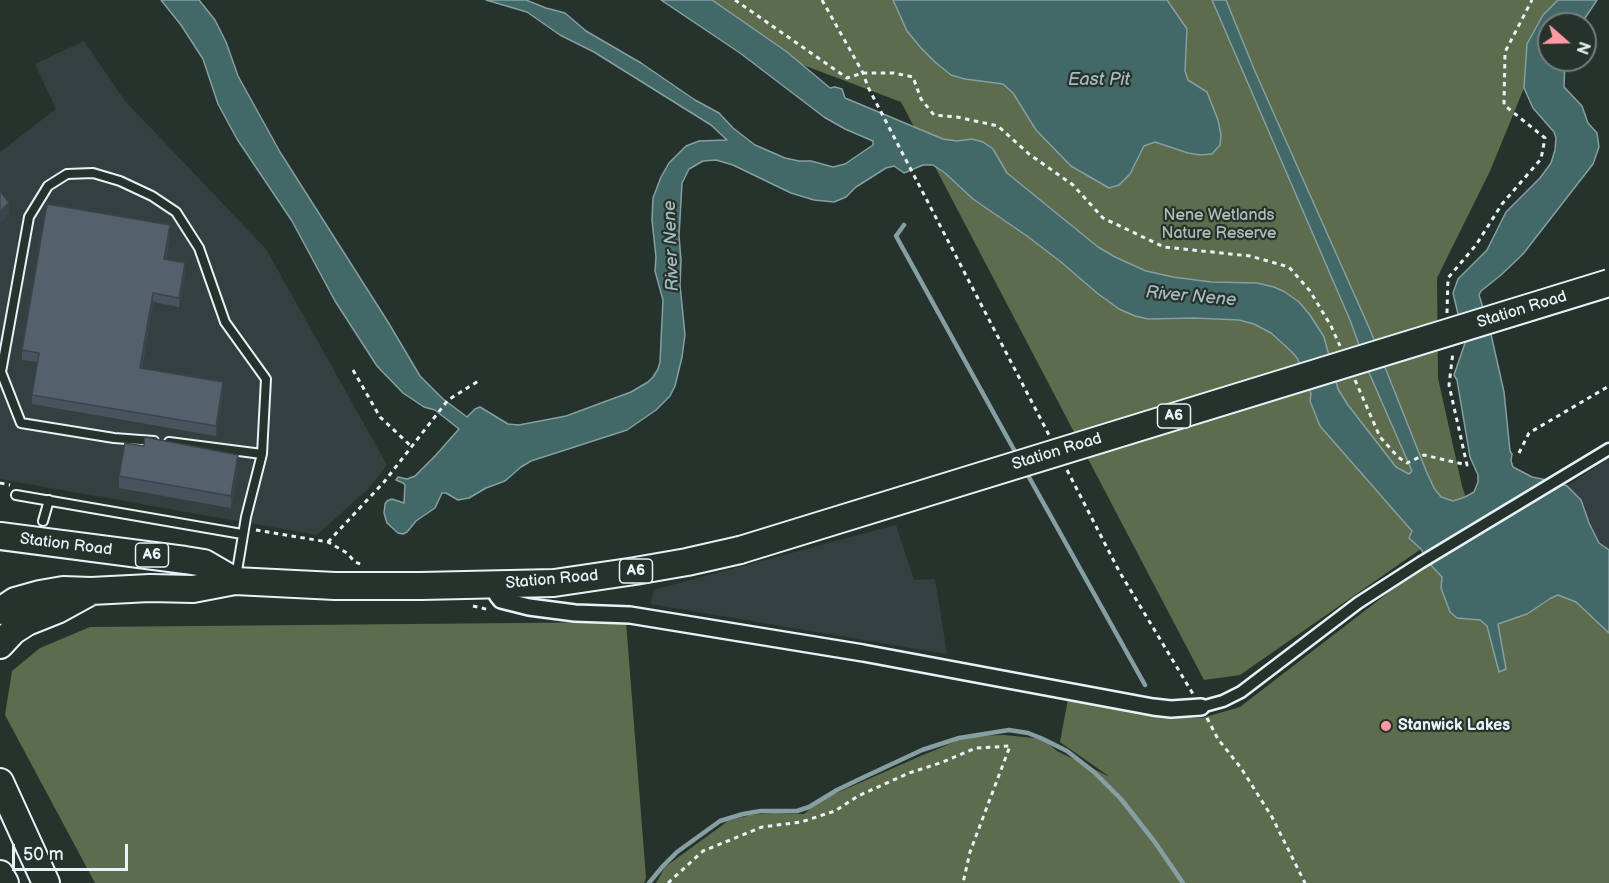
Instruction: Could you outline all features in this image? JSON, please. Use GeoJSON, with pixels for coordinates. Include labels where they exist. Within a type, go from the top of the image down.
{"type":"FeatureCollection","features":[{"type":"Feature","properties":{"kind":"highway","name":"Station Road"},"geometry":{"type":"LineString","coordinates":[[0,611],[15,601],[63,590],[193,589],[235,580],[335,586],[554,583],[687,562],[740,550],[1609,283]]}},
{"type":"Feature","properties":{"kind":"highway","name":"Station Road"},"geometry":{"type":"LineString","coordinates":[[0,536],[204,563],[235,580]]}},
{"type":"Feature","properties":{"kind":"highway","name":"A6"},"geometry":{"type":"LineString","coordinates":[[0,645],[13,631],[27,622],[57,610],[91,591]]}},
{"type":"Feature","properties":{"kind":"highway"},"geometry":{"type":"LineString","coordinates":[[0,782],[46,883]]}},
{"type":"Feature","properties":{"kind":"highway"},"geometry":{"type":"LineString","coordinates":[[0,874],[5,883]]}},
{"type":"Feature","properties":{"kind":"street","name":"Station Road"},"geometry":{"type":"LineString","coordinates":[[497,585],[497,595],[501,600],[529,607],[575,613],[630,615],[863,653],[1153,707],[1171,709],[1201,707],[1240,692],[1358,603],[1420,562],[1609,449]]}},
{"type":"Feature","properties":{"kind":"lane"},"geometry":{"type":"LineString","coordinates":[[235,580],[243,531],[262,454],[266,379],[225,322],[199,248],[176,212],[152,196],[120,181],[93,173],[67,174],[48,186],[29,217],[1,372],[21,423],[114,438],[262,454]]}},
{"type":"Feature","properties":{"kind":"lane"},"geometry":{"type":"LineString","coordinates":[[16,495],[243,531]]}},
{"type":"Feature","properties":{"kind":"lane"},"geometry":{"type":"LineString","coordinates":[[43,521],[49,500]]}},
{"type":"Feature","properties":{"kind":"path"},"geometry":{"type":"LineString","coordinates":[[735,0],[847,78],[863,73],[894,73],[913,77],[921,99],[934,115],[957,117],[998,126],[1029,154],[1073,185],[1103,218],[1164,247],[1250,256],[1289,267],[1310,291],[1331,326],[1340,347]]}},
{"type":"Feature","properties":{"kind":"path"},"geometry":{"type":"LineString","coordinates":[[822,0],[863,73],[868,87],[920,185]]}},
{"type":"Feature","properties":{"kind":"path"},"geometry":{"type":"LineString","coordinates":[[1447,315],[1448,278],[1476,245],[1502,204],[1541,159],[1545,138],[1504,105],[1504,52],[1532,0]]}},
{"type":"Feature","properties":{"kind":"path"},"geometry":{"type":"LineString","coordinates":[[1354,379],[1380,438],[1398,457],[1407,463],[1424,455],[1467,465],[1449,385],[1452,343]]}},
{"type":"Feature","properties":{"kind":"path"},"geometry":{"type":"LineString","coordinates":[[353,370],[380,417],[412,447]]}},
{"type":"Feature","properties":{"kind":"path"},"geometry":{"type":"LineString","coordinates":[[328,542],[384,482],[448,400],[480,380]]}},
{"type":"Feature","properties":{"kind":"path"},"geometry":{"type":"LineString","coordinates":[[1519,453],[1529,433],[1609,386]]}},
{"type":"Feature","properties":{"kind":"path"},"geometry":{"type":"LineString","coordinates":[[0,483],[19,486]]}},
{"type":"Feature","properties":{"kind":"path"},"geometry":{"type":"LineString","coordinates":[[243,531],[328,542],[348,554],[355,562],[365,566]]}},
{"type":"Feature","properties":{"kind":"path"},"geometry":{"type":"LineString","coordinates":[[1209,722],[1218,739],[1241,768],[1272,817],[1305,883]]}},
{"type":"Feature","properties":{"kind":"path"},"geometry":{"type":"LineString","coordinates":[[668,883],[703,851],[762,827],[801,822],[835,811],[858,796],[909,773],[976,748],[1011,746],[970,852],[963,883]]}},
{"type":"Feature","properties":{"kind":"shaded area"},"geometry":{"type":"Polygon","coordinates":[[[84,41],[125,101],[266,249],[387,465],[370,487],[317,535],[0,479],[0,152],[56,109],[35,64],[84,41]]]}},
{"type":"Feature","properties":{"kind":"shaded area"},"geometry":{"type":"Polygon","coordinates":[[[1609,458],[1609,550],[1599,543],[1567,486],[1609,458]]]}},
{"type":"Feature","properties":{"kind":"shaded area"},"geometry":{"type":"Polygon","coordinates":[[[896,525],[914,580],[935,579],[947,654],[651,604],[653,590],[896,525]]]}},
{"type":"Feature","properties":{"kind":"green space","name":"Nene Wetlands Nature Reserve"},"geometry":{"type":"Polygon","coordinates":[[[712,0],[1558,0],[1547,12],[1537,12],[1537,26],[1527,44],[1524,88],[1490,171],[1437,278],[1438,378],[1462,486],[1473,519],[1421,549],[1240,675],[1204,680],[901,102],[803,65],[712,0]]]}},
{"type":"Feature","properties":{"kind":"green space","name":"Stanwick Lakes"},"geometry":{"type":"Polygon","coordinates":[[[1428,562],[1442,577],[1441,589],[1457,618],[1480,620],[1487,626],[1500,672],[1506,669],[1498,624],[1527,614],[1558,595],[1576,602],[1609,633],[1609,883],[656,883],[665,867],[728,821],[750,815],[804,814],[821,800],[923,755],[974,736],[1004,735],[1043,739],[1057,751],[1110,777],[1060,742],[1068,699],[1172,717],[1202,718],[1240,707],[1428,562]]]}},
{"type":"Feature","properties":{"kind":"green space"},"geometry":{"type":"Polygon","coordinates":[[[626,622],[646,878],[644,883],[95,883],[5,715],[12,671],[40,648],[90,627],[626,622]]]}},
{"type":"Feature","properties":{"kind":"water","name":"River Nene"},"geometry":{"type":"Polygon","coordinates":[[[161,0],[199,0],[215,20],[226,42],[238,76],[280,152],[420,376],[443,399],[467,417],[480,407],[508,424],[519,425],[566,416],[631,392],[653,377],[660,362],[663,300],[655,271],[653,198],[669,163],[686,146],[699,141],[727,140],[711,125],[594,52],[560,35],[527,12],[486,0],[526,0],[565,13],[586,31],[719,113],[733,128],[755,145],[785,158],[811,161],[833,167],[845,164],[873,145],[873,141],[824,117],[740,53],[661,0],[712,0],[787,52],[830,88],[842,89],[845,98],[943,139],[957,141],[972,139],[983,142],[993,149],[1007,173],[1098,247],[1115,257],[1146,271],[1173,277],[1211,282],[1257,283],[1285,292],[1299,302],[1324,337],[1338,389],[1348,405],[1396,467],[1409,474],[1412,471],[1370,375],[1350,320],[1212,0],[1226,0],[1254,69],[1371,332],[1427,473],[1441,497],[1453,501],[1474,492],[1478,475],[1470,457],[1457,380],[1454,375],[1465,343],[1453,293],[1458,279],[1487,250],[1506,212],[1540,178],[1551,163],[1555,150],[1554,132],[1533,108],[1524,88],[1527,44],[1537,26],[1537,72],[1565,72],[1564,87],[1582,106],[1588,123],[1597,133],[1599,147],[1593,164],[1523,254],[1479,295],[1490,330],[1504,392],[1513,467],[1532,477],[1567,486],[1581,500],[1599,543],[1609,550],[1609,633],[1576,602],[1558,595],[1527,614],[1498,624],[1506,669],[1499,672],[1487,626],[1480,620],[1457,618],[1450,612],[1441,588],[1442,577],[1428,562],[1421,549],[1409,538],[1412,531],[1320,426],[1310,401],[1311,394],[1307,379],[1297,358],[1271,333],[1254,324],[1239,320],[1148,319],[1119,309],[1027,236],[973,199],[933,165],[923,165],[904,173],[894,166],[886,168],[856,187],[846,197],[834,202],[814,200],[791,193],[733,165],[716,160],[703,161],[689,169],[682,183],[679,236],[680,285],[685,335],[675,386],[670,396],[656,410],[627,430],[531,461],[505,481],[469,498],[458,500],[442,493],[435,508],[416,521],[407,532],[398,533],[387,523],[384,513],[387,501],[392,499],[404,503],[405,485],[396,480],[398,477],[407,479],[415,476],[459,429],[435,410],[424,407],[403,393],[377,366],[335,301],[292,221],[237,139],[218,104],[203,59],[161,0]]]}},
{"type":"Feature","properties":{"kind":"water","name":"East Pit"},"geometry":{"type":"Polygon","coordinates":[[[893,0],[1167,0],[1187,29],[1185,71],[1188,80],[1207,92],[1218,120],[1220,145],[1212,154],[1200,155],[1155,142],[1144,146],[1130,174],[1119,185],[1109,188],[1071,166],[1036,130],[1013,93],[1003,84],[951,75],[935,62],[907,31],[893,0]]]}},
{"type":"Feature","properties":{"kind":"water"},"geometry":{"type":"Polygon","coordinates":[[[1558,0],[1597,0],[1589,12],[1546,12],[1558,0]]]}},
{"type":"Feature","properties":{"kind":"building"},"geometry":{"type":"Polygon","coordinates":[[[0,191],[9,203],[0,211],[0,191]]]}},
{"type":"Feature","properties":{"kind":"building"},"geometry":{"type":"Polygon","coordinates":[[[47,204],[170,225],[164,259],[185,263],[179,298],[153,293],[140,368],[223,382],[216,426],[32,395],[39,353],[22,350],[47,204]]]}},
{"type":"Feature","properties":{"kind":"building"},"geometry":{"type":"Polygon","coordinates":[[[145,437],[238,455],[231,496],[119,476],[125,443],[144,446],[145,437]]]}},
{"type":"Feature","properties":{"kind":"waterway"},"geometry":{"type":"LineString","coordinates":[[904,225],[896,236],[1018,457]]}},
{"type":"Feature","properties":{"kind":"waterway"},"geometry":{"type":"LineString","coordinates":[[1025,470],[1145,685]]}},
{"type":"Feature","properties":{"kind":"waterway"},"geometry":{"type":"LineString","coordinates":[[649,883],[677,852],[720,821],[761,811],[797,811],[922,750],[959,738],[1009,730],[1028,733],[1043,739],[1067,751],[1094,772],[1121,799],[1183,883]]}},
{"type":"Feature","properties":{"kind":"place","name":"Stanwick Lakes"},"geometry":{"type":"Point","coordinates":[1386,726]}}]}
